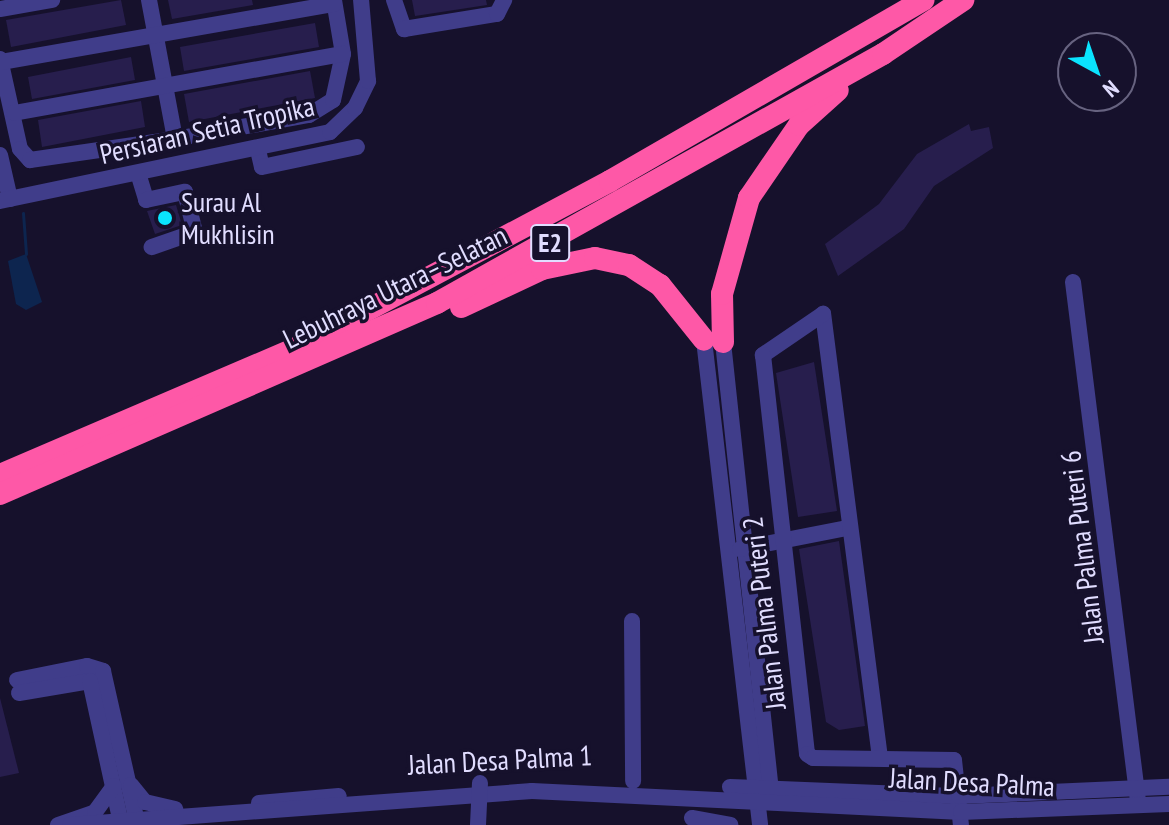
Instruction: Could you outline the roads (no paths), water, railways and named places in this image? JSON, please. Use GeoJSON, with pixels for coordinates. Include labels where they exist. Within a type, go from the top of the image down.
{"type":"FeatureCollection","features":[{"type":"Feature","properties":{"kind":"highway"},"geometry":{"type":"LineString","coordinates":[[685,138],[894,0]]}},
{"type":"Feature","properties":{"kind":"highway","name":"Lebuhraya Utara–Selatan"},"geometry":{"type":"LineString","coordinates":[[0,475],[298,347],[685,138],[924,0]]}},
{"type":"Feature","properties":{"kind":"highway","name":"Lebuhraya Utara–Selatan"},"geometry":{"type":"LineString","coordinates":[[0,494],[206,409],[513,264],[883,54],[963,0]]}},
{"type":"Feature","properties":{"kind":"highway"},"geometry":{"type":"LineString","coordinates":[[714,341],[722,294],[749,198],[799,125],[883,54]]}},
{"type":"Feature","properties":{"kind":"highway"},"geometry":{"type":"LineString","coordinates":[[206,409],[276,392],[542,269],[595,258],[629,265],[660,285],[714,341]]}},
{"type":"Feature","properties":{"kind":"street"},"geometry":{"type":"LineString","coordinates":[[0,9],[52,0]]}},
{"type":"Feature","properties":{"kind":"street"},"geometry":{"type":"LineString","coordinates":[[149,0],[175,139]]}},
{"type":"Feature","properties":{"kind":"street","name":"Persiaran Setia Tropika"},"geometry":{"type":"LineString","coordinates":[[5,200],[258,150],[330,132],[355,108],[370,64],[361,0]]}},
{"type":"Feature","properties":{"kind":"street"},"geometry":{"type":"LineString","coordinates":[[394,0],[400,28],[497,14],[504,0]]}},
{"type":"Feature","properties":{"kind":"street"},"geometry":{"type":"LineString","coordinates":[[334,2],[343,54],[333,100],[309,115],[34,161],[20,149],[0,61],[334,2]]}},
{"type":"Feature","properties":{"kind":"street"},"geometry":{"type":"LineString","coordinates":[[14,113],[343,54]]}},
{"type":"Feature","properties":{"kind":"street"},"geometry":{"type":"LineString","coordinates":[[258,150],[262,167],[357,147]]}},
{"type":"Feature","properties":{"kind":"street"},"geometry":{"type":"LineString","coordinates":[[0,158],[5,200]]}},
{"type":"Feature","properties":{"kind":"street"},"geometry":{"type":"LineString","coordinates":[[152,247],[195,232],[179,166]]}},
{"type":"Feature","properties":{"kind":"street"},"geometry":{"type":"LineString","coordinates":[[138,173],[146,200],[185,192]]}},
{"type":"Feature","properties":{"kind":"street","name":"Jalan Palma Puteri 6"},"geometry":{"type":"LineString","coordinates":[[1073,282],[1138,799]]}},
{"type":"Feature","properties":{"kind":"street","name":"Jalan Palma Puteri 2"},"geometry":{"type":"LineString","coordinates":[[847,528],[823,314],[763,355],[807,754],[954,760],[960,811]]}},
{"type":"Feature","properties":{"kind":"street"},"geometry":{"type":"LineString","coordinates":[[714,341],[751,547],[764,801]]}},
{"type":"Feature","properties":{"kind":"street"},"geometry":{"type":"LineString","coordinates":[[714,341],[731,551],[764,801]]}},
{"type":"Feature","properties":{"kind":"street"},"geometry":{"type":"LineString","coordinates":[[731,551],[847,528],[880,758]]}},
{"type":"Feature","properties":{"kind":"street"},"geometry":{"type":"LineString","coordinates":[[632,621],[633,781]]}},
{"type":"Feature","properties":{"kind":"street"},"geometry":{"type":"LineString","coordinates":[[18,686],[103,671],[128,818]]}},
{"type":"Feature","properties":{"kind":"street","name":"Jalan Desa Palma 1"},"geometry":{"type":"LineString","coordinates":[[70,825],[230,810],[304,812],[479,788],[633,781],[764,801]]}},
{"type":"Feature","properties":{"kind":"street"},"geometry":{"type":"LineString","coordinates":[[121,783],[145,802],[193,813]]}},
{"type":"Feature","properties":{"kind":"street"},"geometry":{"type":"LineString","coordinates":[[58,825],[95,812],[121,783]]}},
{"type":"Feature","properties":{"kind":"street","name":"Jalan Desa Palma"},"geometry":{"type":"LineString","coordinates":[[1138,799],[1169,787]]}},
{"type":"Feature","properties":{"kind":"street"},"geometry":{"type":"LineString","coordinates":[[478,825],[479,788]]}},
{"type":"Feature","properties":{"kind":"street","name":"Jalan Desa Palma 1"},"geometry":{"type":"LineString","coordinates":[[479,788],[764,801]]}},
{"type":"Feature","properties":{"kind":"street","name":"Jalan Desa Palma"},"geometry":{"type":"LineString","coordinates":[[764,801],[960,811],[1138,799],[1169,804]]}},
{"type":"Feature","properties":{"kind":"street"},"geometry":{"type":"LineString","coordinates":[[692,818],[730,825]]}},
{"type":"Feature","properties":{"kind":"water"},"geometry":{"type":"Polygon","coordinates":[[[26,254],[42,302],[26,310],[16,304],[8,261],[26,254]]]}},
{"type":"Feature","properties":{"kind":"waterway"},"geometry":{"type":"LineString","coordinates":[[23,213],[26,254]]}},
{"type":"Feature","properties":{"kind":"place","name":"Surau Al Mukhlisin"},"geometry":{"type":"Point","coordinates":[165,218]}}]}
